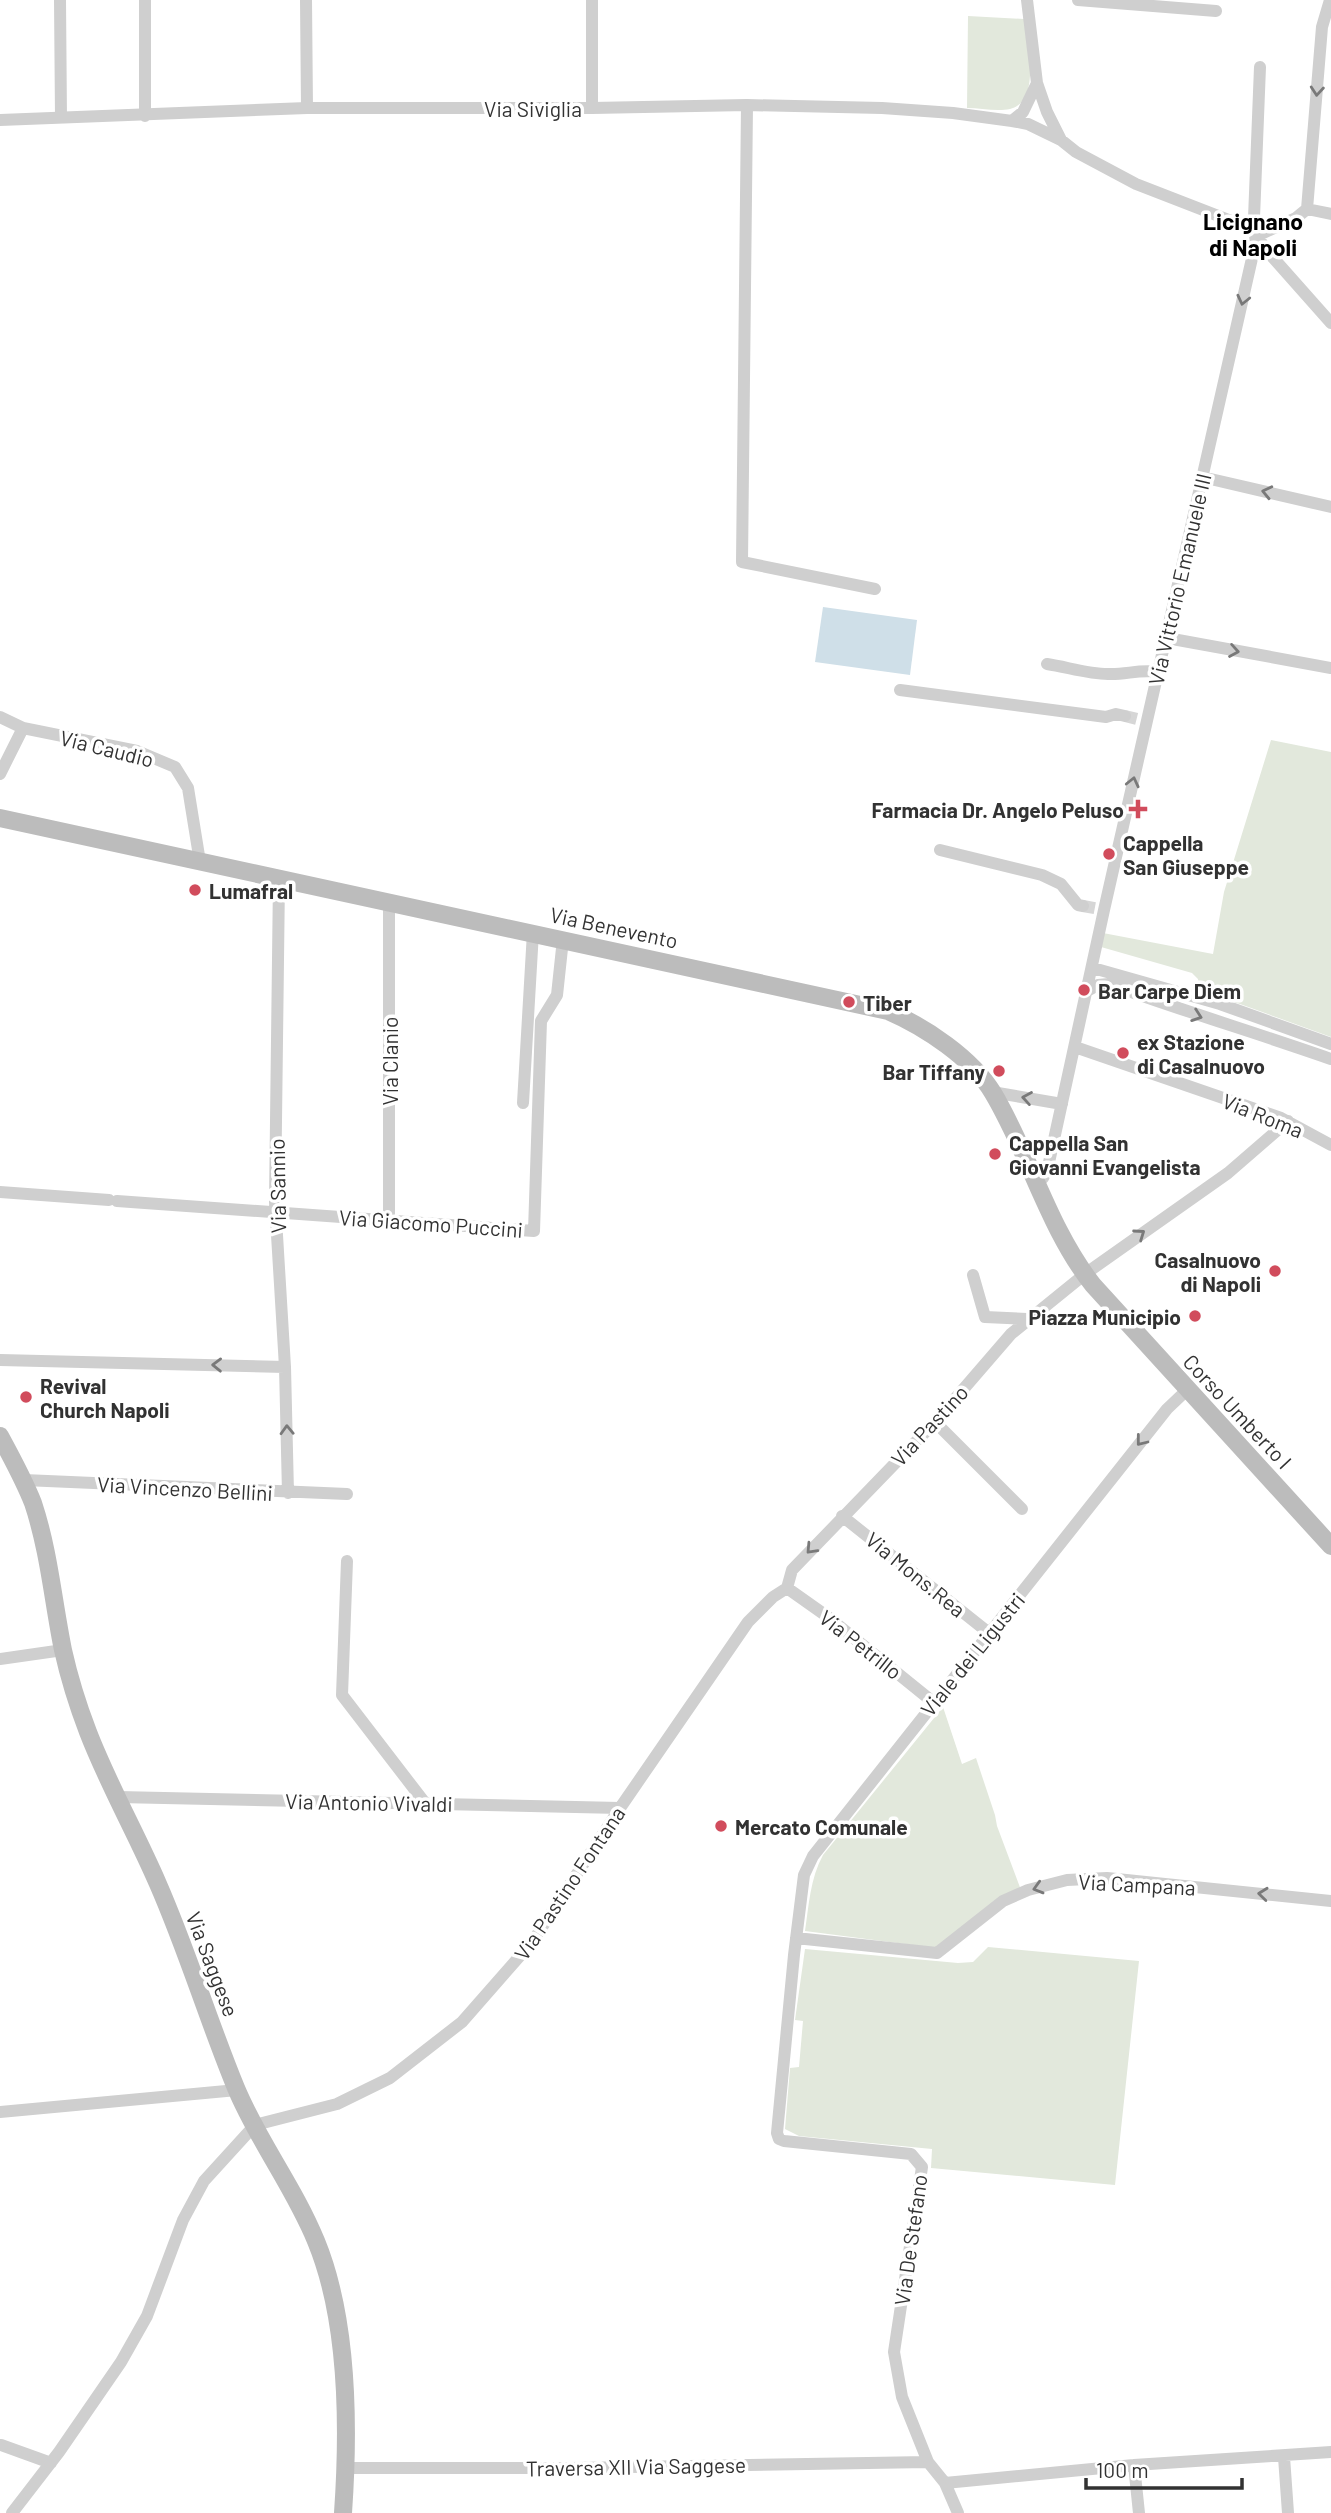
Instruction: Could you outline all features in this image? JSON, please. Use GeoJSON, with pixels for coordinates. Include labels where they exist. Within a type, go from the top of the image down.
{"type":"FeatureCollection","features":[{"type":"Feature","properties":{"kind":"main road","name":"Via Benevento"},"geometry":{"type":"LineString","coordinates":[[0,818],[888,1011],[917,1024],[937,1038],[957,1054],[992,1092],[1049,1211],[1084,1274]]}},
{"type":"Feature","properties":{"kind":"main road","name":"Corso Umberto I"},"geometry":{"type":"LineString","coordinates":[[1084,1274],[1331,1546]]}},
{"type":"Feature","properties":{"kind":"main road","name":"Via Saggese"},"geometry":{"type":"LineString","coordinates":[[0,1436],[24,1480],[33,1505],[46,1553],[64,1650],[86,1729],[159,1886],[237,2090],[291,2188],[316,2242],[337,2313],[343,2368],[343,2513]]}},
{"type":"Feature","properties":{"kind":"street"},"geometry":{"type":"LineString","coordinates":[[60,0],[61,118]]}},
{"type":"Feature","properties":{"kind":"street"},"geometry":{"type":"LineString","coordinates":[[145,0],[145,116]]}},
{"type":"Feature","properties":{"kind":"street"},"geometry":{"type":"LineString","coordinates":[[306,0],[307,108]]}},
{"type":"Feature","properties":{"kind":"street"},"geometry":{"type":"LineString","coordinates":[[592,0],[592,108]]}},
{"type":"Feature","properties":{"kind":"street"},"geometry":{"type":"LineString","coordinates":[[1027,0],[1037,83],[1061,140]]}},
{"type":"Feature","properties":{"kind":"street"},"geometry":{"type":"LineString","coordinates":[[1077,0],[1216,11]]}},
{"type":"Feature","properties":{"kind":"street"},"geometry":{"type":"LineString","coordinates":[[1330,0],[1322,27],[1307,209],[1296,218],[1256,233],[1268,252],[1331,323]]}},
{"type":"Feature","properties":{"kind":"street","name":"Via Vittorio Emanuele III"},"geometry":{"type":"LineString","coordinates":[[1036,1182],[1043,1178],[1048,1167],[1093,968],[1101,910],[1144,720],[1167,638],[1256,233],[1254,218],[1260,67]]}},
{"type":"Feature","properties":{"kind":"street"},"geometry":{"type":"LineString","coordinates":[[1012,121],[1023,112],[1037,83]]}},
{"type":"Feature","properties":{"kind":"street"},"geometry":{"type":"LineString","coordinates":[[747,105],[742,562],[875,589]]}},
{"type":"Feature","properties":{"kind":"street","name":"Via Siviglia"},"geometry":{"type":"LineString","coordinates":[[0,120],[307,108],[747,105],[882,107],[954,113],[1028,124],[1136,184],[1247,225],[1256,233]]}},
{"type":"Feature","properties":{"kind":"street"},"geometry":{"type":"LineString","coordinates":[[1307,209],[1331,214]]}},
{"type":"Feature","properties":{"kind":"street"},"geometry":{"type":"LineString","coordinates":[[1202,477],[1331,507]]}},
{"type":"Feature","properties":{"kind":"street"},"geometry":{"type":"LineString","coordinates":[[1167,638],[1331,668]]}},
{"type":"Feature","properties":{"kind":"street"},"geometry":{"type":"LineString","coordinates":[[1047,664],[1103,674],[1143,669],[1157,672]]}},
{"type":"Feature","properties":{"kind":"street"},"geometry":{"type":"LineString","coordinates":[[900,690],[1107,717],[1116,714],[1125,716]]}},
{"type":"Feature","properties":{"kind":"street","name":"Via Caudio"},"geometry":{"type":"LineString","coordinates":[[0,717],[23,728],[136,751],[175,766],[188,788],[200,862]]}},
{"type":"Feature","properties":{"kind":"street"},"geometry":{"type":"LineString","coordinates":[[0,774],[23,728]]}},
{"type":"Feature","properties":{"kind":"street"},"geometry":{"type":"LineString","coordinates":[[940,850],[1042,875],[1061,884],[1078,905],[1083,906]]}},
{"type":"Feature","properties":{"kind":"street","name":"Via Sannio"},"geometry":{"type":"LineString","coordinates":[[279,879],[276,1213],[285,1367],[288,1493]]}},
{"type":"Feature","properties":{"kind":"street","name":"Via Clanio"},"geometry":{"type":"LineString","coordinates":[[389,902],[389,1220]]}},
{"type":"Feature","properties":{"kind":"street"},"geometry":{"type":"LineString","coordinates":[[523,1103],[533,932]]}},
{"type":"Feature","properties":{"kind":"street","name":"Via Giacomo Puccini"},"geometry":{"type":"LineString","coordinates":[[0,1192],[534,1231],[541,1021],[557,995],[563,939]]}},
{"type":"Feature","properties":{"kind":"street"},"geometry":{"type":"LineString","coordinates":[[1093,968],[1220,1003],[1331,1044]]}},
{"type":"Feature","properties":{"kind":"street"},"geometry":{"type":"LineString","coordinates":[[1087,991],[1098,985],[1109,984],[1331,1059]]}},
{"type":"Feature","properties":{"kind":"street","name":"Via Roma"},"geometry":{"type":"LineString","coordinates":[[1075,1047],[1287,1121],[1331,1146]]}},
{"type":"Feature","properties":{"kind":"street"},"geometry":{"type":"LineString","coordinates":[[992,1092],[1062,1104]]}},
{"type":"Feature","properties":{"kind":"street"},"geometry":{"type":"LineString","coordinates":[[1084,1274],[1228,1173],[1287,1121]]}},
{"type":"Feature","properties":{"kind":"street","name":"Via Pastino"},"geometry":{"type":"LineString","coordinates":[[787,1587],[792,1570],[934,1422],[1010,1334],[1084,1274]]}},
{"type":"Feature","properties":{"kind":"street"},"geometry":{"type":"LineString","coordinates":[[973,1275],[985,1317],[1027,1319]]}},
{"type":"Feature","properties":{"kind":"street"},"geometry":{"type":"LineString","coordinates":[[0,1360],[285,1367]]}},
{"type":"Feature","properties":{"kind":"street","name":"Viale dei Ligustri"},"geometry":{"type":"LineString","coordinates":[[796,1938],[804,1875],[813,1856],[1167,1409],[1187,1390]]}},
{"type":"Feature","properties":{"kind":"street"},"geometry":{"type":"LineString","coordinates":[[934,1422],[1022,1509]]}},
{"type":"Feature","properties":{"kind":"street","name":"Via Vincenzo Bellini"},"geometry":{"type":"LineString","coordinates":[[24,1480],[347,1494]]}},
{"type":"Feature","properties":{"kind":"street","name":"Via Mons.Rea"},"geometry":{"type":"LineString","coordinates":[[842,1516],[989,1633]]}},
{"type":"Feature","properties":{"kind":"street"},"geometry":{"type":"LineString","coordinates":[[347,1562],[342,1695],[425,1803]]}},
{"type":"Feature","properties":{"kind":"street","name":"Via Petrillo"},"geometry":{"type":"LineString","coordinates":[[787,1587],[933,1702]]}},
{"type":"Feature","properties":{"kind":"street","name":"Via Pastino Fontana"},"geometry":{"type":"LineString","coordinates":[[255,2125],[337,2104],[390,2078],[462,2022],[533,1941],[620,1808],[748,1622],[787,1587]]}},
{"type":"Feature","properties":{"kind":"street"},"geometry":{"type":"LineString","coordinates":[[0,1659],[64,1650]]}},
{"type":"Feature","properties":{"kind":"street","name":"Via Antonio Vivaldi"},"geometry":{"type":"LineString","coordinates":[[118,1797],[620,1808]]}},
{"type":"Feature","properties":{"kind":"street","name":"Via Campana"},"geometry":{"type":"LineString","coordinates":[[796,1938],[937,1953],[1003,1901],[1028,1890],[1067,1880],[1107,1878],[1331,1901]]}},
{"type":"Feature","properties":{"kind":"street","name":"Via De Stefano"},"geometry":{"type":"LineString","coordinates":[[796,1938],[777,2133],[779,2139],[911,2154],[922,2167],[894,2352],[902,2397],[928,2462],[945,2483],[958,2513]]}},
{"type":"Feature","properties":{"kind":"street"},"geometry":{"type":"LineString","coordinates":[[0,2112],[237,2090]]}},
{"type":"Feature","properties":{"kind":"street"},"geometry":{"type":"LineString","coordinates":[[12,2513],[51,2463],[121,2362],[140,2328],[183,2220],[204,2181],[255,2125]]}},
{"type":"Feature","properties":{"kind":"street"},"geometry":{"type":"LineString","coordinates":[[1,2445],[51,2463]]}},
{"type":"Feature","properties":{"kind":"street"},"geometry":{"type":"LineString","coordinates":[[945,2483],[1134,2465],[1331,2452]]}},
{"type":"Feature","properties":{"kind":"street"},"geometry":{"type":"LineString","coordinates":[[1284,2457],[1288,2513]]}},
{"type":"Feature","properties":{"kind":"street","name":"Traversa XII Via Saggese"},"geometry":{"type":"LineString","coordinates":[[345,2468],[570,2468],[928,2462]]}},
{"type":"Feature","properties":{"kind":"street"},"geometry":{"type":"LineString","coordinates":[[1134,2465],[1139,2513]]}},
{"type":"Feature","properties":{"kind":"shaded area"},"geometry":{"type":"Polygon","coordinates":[[[968,16],[1024,19],[1030,70],[1026,95],[1020,104],[1010,109],[967,108],[968,16]]]}},
{"type":"Feature","properties":{"kind":"shaded area"},"geometry":{"type":"Polygon","coordinates":[[[823,607],[917,620],[910,675],[815,662],[823,607]]]}},
{"type":"Feature","properties":{"kind":"shaded area"},"geometry":{"type":"Polygon","coordinates":[[[1271,740],[1331,752],[1331,1037],[1199,991],[1198,979],[1192,973],[1101,947],[1103,933],[1213,954],[1224,892],[1271,740]]]}},
{"type":"Feature","properties":{"kind":"shaded area"},"geometry":{"type":"Polygon","coordinates":[[[943,1707],[962,1764],[976,1758],[1021,1890],[936,1948],[805,1931],[813,1883],[823,1855],[943,1707]]]}},
{"type":"Feature","properties":{"kind":"shaded area"},"geometry":{"type":"Polygon","coordinates":[[[988,1947],[1139,1961],[1115,2185],[931,2168],[932,2149],[799,2136],[785,2129],[790,2068],[799,2067],[803,2021],[795,2020],[805,1949],[958,1963],[973,1962],[988,1947]]]}},
{"type":"Feature","properties":{"kind":"tunnel"},"geometry":{"type":"LineString","coordinates":[[1125,716],[1141,720]]}},
{"type":"Feature","properties":{"kind":"tunnel"},"geometry":{"type":"LineString","coordinates":[[1083,906],[1099,909]]}},
{"type":"Feature","properties":{"kind":"place","name":"Farmacia Dr. Angelo Peluso"},"geometry":{"type":"Point","coordinates":[1138,809]}},
{"type":"Feature","properties":{"kind":"place","name":"Cappella San Giuseppe"},"geometry":{"type":"Point","coordinates":[1109,854]}},
{"type":"Feature","properties":{"kind":"place","name":"Lumafral"},"geometry":{"type":"Point","coordinates":[195,890]}},
{"type":"Feature","properties":{"kind":"place","name":"Bar Carpe Diem"},"geometry":{"type":"Point","coordinates":[1084,990]}},
{"type":"Feature","properties":{"kind":"place","name":"Tiber"},"geometry":{"type":"Point","coordinates":[849,1002]}},
{"type":"Feature","properties":{"kind":"place","name":"ex Stazione di Casalnuovo"},"geometry":{"type":"Point","coordinates":[1123,1053]}},
{"type":"Feature","properties":{"kind":"place","name":"Bar Tiffany"},"geometry":{"type":"Point","coordinates":[999,1071]}},
{"type":"Feature","properties":{"kind":"place","name":"Cappella San Giovanni Evangelista"},"geometry":{"type":"Point","coordinates":[995,1154]}},
{"type":"Feature","properties":{"kind":"place","name":"Casalnuovo di Napoli"},"geometry":{"type":"Point","coordinates":[1275,1271]}},
{"type":"Feature","properties":{"kind":"place","name":"Piazza Municipio"},"geometry":{"type":"Point","coordinates":[1195,1316]}},
{"type":"Feature","properties":{"kind":"place","name":"Revival Church Napoli"},"geometry":{"type":"Point","coordinates":[26,1397]}},
{"type":"Feature","properties":{"kind":"place","name":"Mercato Comunale"},"geometry":{"type":"Point","coordinates":[721,1826]}},
{"type":"Feature","properties":{"kind":"district","name":"Licignano di Napoli"},"geometry":{"type":"Point","coordinates":[1253,234]}}]}
